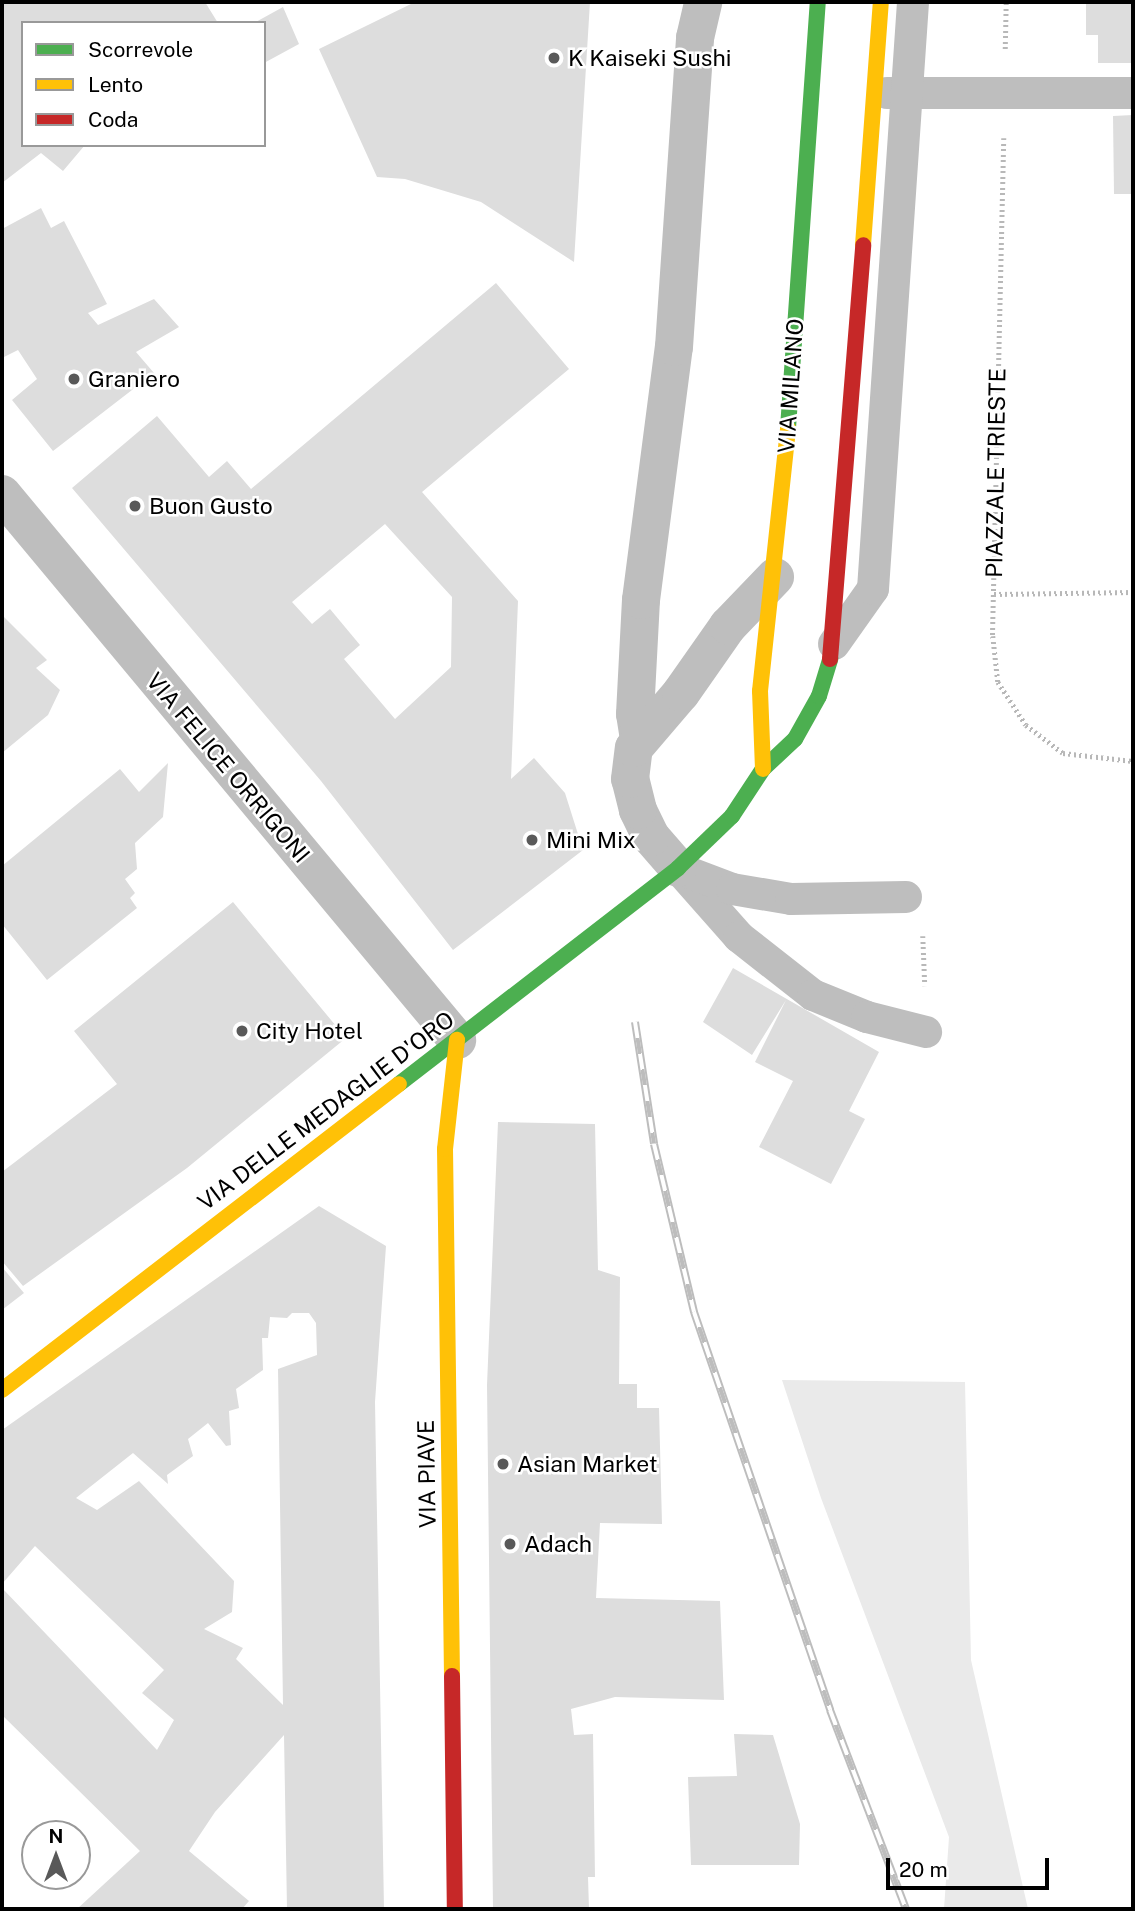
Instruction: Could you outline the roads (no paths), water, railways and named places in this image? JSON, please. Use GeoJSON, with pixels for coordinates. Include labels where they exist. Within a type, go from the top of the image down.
{"type":"FeatureCollection","features":[{"type":"Feature","properties":{"kind":"main road","name":"VIA MILANO"},"geometry":{"type":"LineString","coordinates":[[763,769],[759,712],[775,577],[818,2]]}},
{"type":"Feature","properties":{"kind":"main road"},"geometry":{"type":"LineString","coordinates":[[678,869],[732,816],[763,769],[795,739],[819,696],[834,644],[881,2]]}},
{"type":"Feature","properties":{"kind":"main road","name":"VIA DELLE MEDAGLIE D'ORO"},"geometry":{"type":"LineString","coordinates":[[2,1390],[678,869]]}},
{"type":"Feature","properties":{"kind":"main road","name":"VIA PIAVE"},"geometry":{"type":"LineString","coordinates":[[455,1909],[445,1149],[457,1040]]}},
{"type":"Feature","properties":{"kind":"street"},"geometry":{"type":"LineString","coordinates":[[639,739],[635,714],[641,600],[674,347],[695,38],[703,2]]}},
{"type":"Feature","properties":{"kind":"street","name":"VIA FELICE ORRIGONI"},"geometry":{"type":"LineString","coordinates":[[2,494],[457,1040]]}},
{"type":"Feature","properties":{"kind":"street"},"geometry":{"type":"LineString","coordinates":[[678,869],[646,828],[634,797],[630,766],[639,739],[681,693],[728,626],[775,577]]}},
{"type":"Feature","properties":{"kind":"lane"},"geometry":{"type":"LineString","coordinates":[[834,644],[873,589],[913,2]]}},
{"type":"Feature","properties":{"kind":"lane"},"geometry":{"type":"LineString","coordinates":[[875,93],[1133,93]]}},
{"type":"Feature","properties":{"kind":"lane"},"geometry":{"type":"LineString","coordinates":[[678,869],[732,889],[791,899],[906,897]]}},
{"type":"Feature","properties":{"kind":"lane"},"geometry":{"type":"LineString","coordinates":[[678,869],[739,937],[813,995],[867,1017],[926,1032]]}},
{"type":"Feature","properties":{"kind":"railway"},"geometry":{"type":"LineString","coordinates":[[635,1022],[654,1144],[694,1312],[830,1710],[906,1909]]}},
{"type":"Feature","properties":{"kind":"place","name":"K Kaiseki Sushi"},"geometry":{"type":"Point","coordinates":[554,58]}},
{"type":"Feature","properties":{"kind":"place","name":"Graniero"},"geometry":{"type":"Point","coordinates":[74,379]}},
{"type":"Feature","properties":{"kind":"place","name":"Buon Gusto"},"geometry":{"type":"Point","coordinates":[135,506]}},
{"type":"Feature","properties":{"kind":"place","name":"Mini Mix"},"geometry":{"type":"Point","coordinates":[532,840]}},
{"type":"Feature","properties":{"kind":"place","name":"City Hotel"},"geometry":{"type":"Point","coordinates":[242,1031]}},
{"type":"Feature","properties":{"kind":"place","name":"Asian Market"},"geometry":{"type":"Point","coordinates":[503,1464]}},
{"type":"Feature","properties":{"kind":"place","name":"Adach"},"geometry":{"type":"Point","coordinates":[510,1544]}}]}
